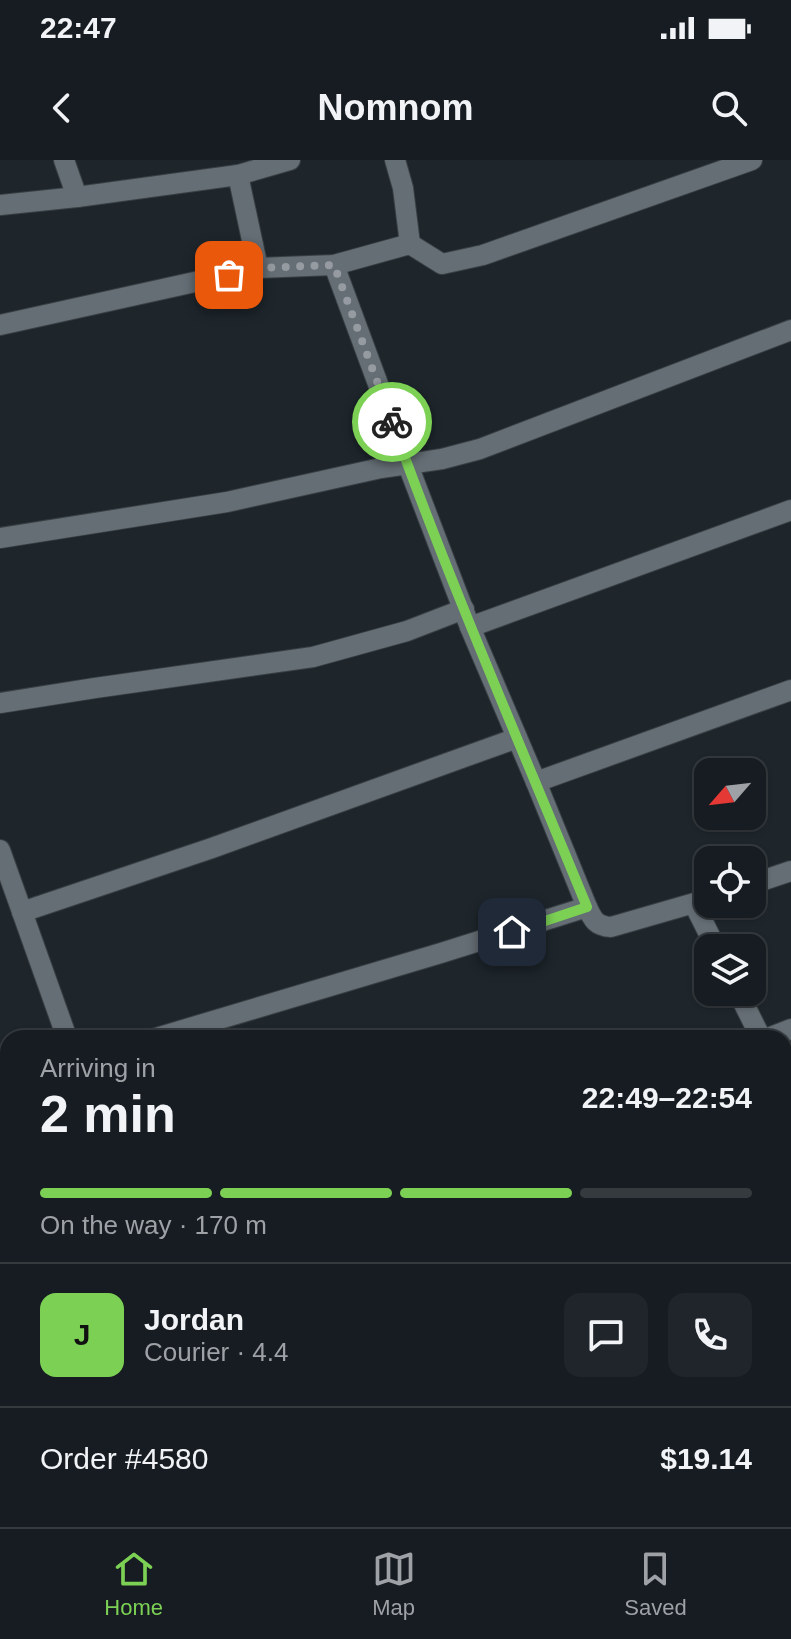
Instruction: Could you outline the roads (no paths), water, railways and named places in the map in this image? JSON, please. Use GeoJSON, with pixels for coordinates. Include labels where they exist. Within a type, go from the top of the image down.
{"type":"FeatureCollection","features":[{"type":"Feature","properties":{"kind":"street"},"geometry":{"type":"LineString","coordinates":[[64,160],[77,197]]}},
{"type":"Feature","properties":{"kind":"street"},"geometry":{"type":"LineString","coordinates":[[0,205],[238,175],[290,160]]}},
{"type":"Feature","properties":{"kind":"street"},"geometry":{"type":"LineString","coordinates":[[395,160],[403,188],[410,244]]}},
{"type":"Feature","properties":{"kind":"street"},"geometry":{"type":"LineString","coordinates":[[0,325],[258,268],[334,265],[410,244],[442,264],[483,255],[752,160]]}},
{"type":"Feature","properties":{"kind":"street"},"geometry":{"type":"LineString","coordinates":[[238,175],[258,268]]}},
{"type":"Feature","properties":{"kind":"street"},"geometry":{"type":"LineString","coordinates":[[334,265],[467,618],[593,919],[601,926],[611,927],[694,904]]}},
{"type":"Feature","properties":{"kind":"street"},"geometry":{"type":"LineString","coordinates":[[0,538],[227,502],[369,471],[442,459],[480,449],[791,330]]}},
{"type":"Feature","properties":{"kind":"street"},"geometry":{"type":"LineString","coordinates":[[0,703],[313,657],[467,618],[791,510]]}},
{"type":"Feature","properties":{"kind":"street"},"geometry":{"type":"LineString","coordinates":[[536,782],[791,690]]}},
{"type":"Feature","properties":{"kind":"street"},"geometry":{"type":"LineString","coordinates":[[22,912],[212,848],[517,738]]}},
{"type":"Feature","properties":{"kind":"street"},"geometry":{"type":"LineString","coordinates":[[0,850],[64,1030]]}},
{"type":"Feature","properties":{"kind":"street"},"geometry":{"type":"LineString","coordinates":[[766,879],[791,871]]}},
{"type":"Feature","properties":{"kind":"street"},"geometry":{"type":"LineString","coordinates":[[183,1030],[587,907]]}},
{"type":"Feature","properties":{"kind":"street"},"geometry":{"type":"LineString","coordinates":[[745,1006],[757,1030]]}}]}
